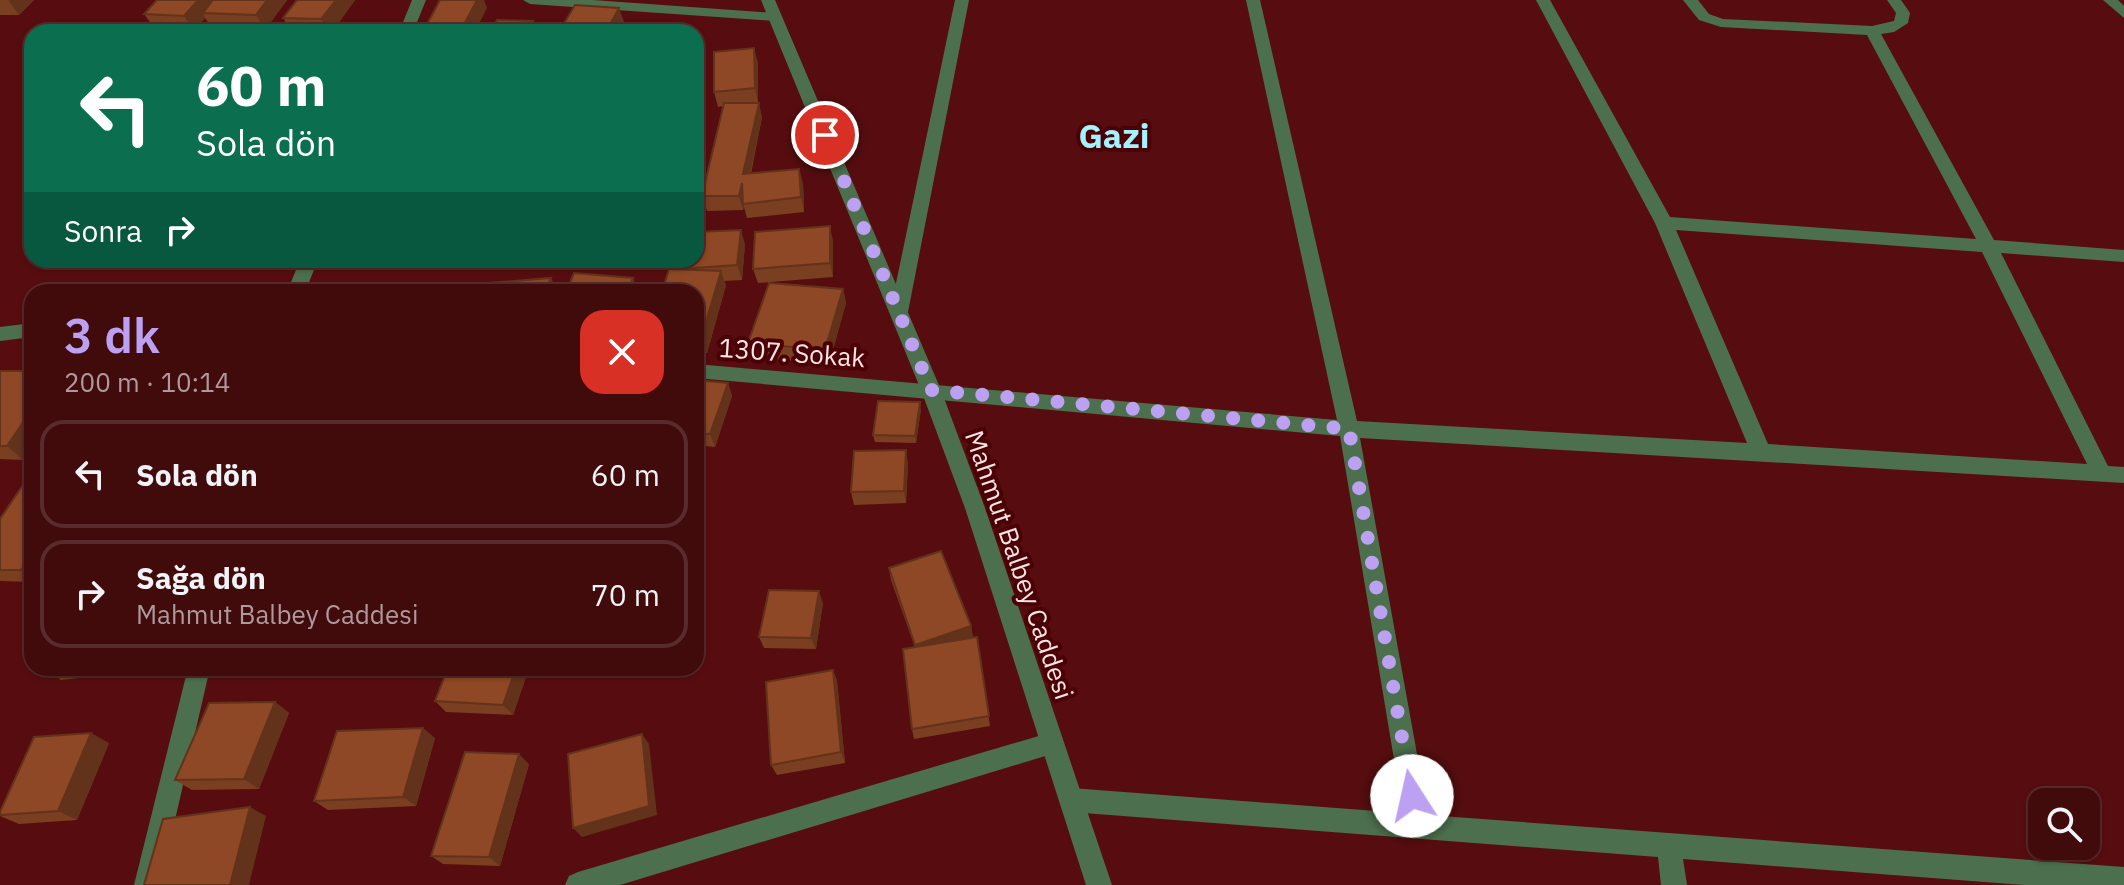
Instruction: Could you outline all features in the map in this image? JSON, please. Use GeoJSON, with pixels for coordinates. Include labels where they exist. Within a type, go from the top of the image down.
{"type":"FeatureCollection","features":[{"type":"Feature","properties":{"kind":"street"},"geometry":{"type":"LineString","coordinates":[[409,24],[419,0]]}},
{"type":"Feature","properties":{"kind":"street"},"geometry":{"type":"LineString","coordinates":[[530,0],[772,9]]}},
{"type":"Feature","properties":{"kind":"street"},"geometry":{"type":"LineString","coordinates":[[899,312],[962,0]]}},
{"type":"Feature","properties":{"kind":"street"},"geometry":{"type":"LineString","coordinates":[[1253,0],[1349,429],[1418,827]]}},
{"type":"Feature","properties":{"kind":"street"},"geometry":{"type":"LineString","coordinates":[[1543,0],[1664,223],[1761,452]]}},
{"type":"Feature","properties":{"kind":"street"},"geometry":{"type":"LineString","coordinates":[[1690,0],[1704,17],[1721,23],[1872,31],[1889,29],[1901,23],[1903,13],[1894,0]]}},
{"type":"Feature","properties":{"kind":"street"},"geometry":{"type":"LineString","coordinates":[[2110,0],[2124,14]]}},
{"type":"Feature","properties":{"kind":"street","name":"Mahmut Balbey Caddesi"},"geometry":{"type":"LineString","coordinates":[[772,9],[931,390],[975,508],[1099,885]]}},
{"type":"Feature","properties":{"kind":"street"},"geometry":{"type":"LineString","coordinates":[[1872,31],[1988,246],[2102,474]]}},
{"type":"Feature","properties":{"kind":"street"},"geometry":{"type":"LineString","coordinates":[[1664,223],[2124,256]]}},
{"type":"Feature","properties":{"kind":"street"},"geometry":{"type":"LineString","coordinates":[[0,334],[24,331]]}},
{"type":"Feature","properties":{"kind":"street","name":"1307. Sokak"},"geometry":{"type":"LineString","coordinates":[[704,372],[1349,429],[2124,475]]}},
{"type":"Feature","properties":{"kind":"street"},"geometry":{"type":"LineString","coordinates":[[147,885],[197,676]]}},
{"type":"Feature","properties":{"kind":"street"},"geometry":{"type":"LineString","coordinates":[[578,885],[1052,743]]}},
{"type":"Feature","properties":{"kind":"street"},"geometry":{"type":"LineString","coordinates":[[1071,800],[2118,881]]}},
{"type":"Feature","properties":{"kind":"street"},"geometry":{"type":"LineString","coordinates":[[1669,846],[1674,885]]}},
{"type":"Feature","properties":{"kind":"building"},"geometry":{"type":"Polygon","coordinates":[[[157,0],[198,0],[184,16],[144,14],[157,0]]]}},
{"type":"Feature","properties":{"kind":"building"},"geometry":{"type":"Polygon","coordinates":[[[213,0],[267,0],[256,15],[203,13],[213,0]]]}},
{"type":"Feature","properties":{"kind":"building"},"geometry":{"type":"Polygon","coordinates":[[[297,0],[336,0],[321,19],[283,18],[297,0]]]}},
{"type":"Feature","properties":{"kind":"building"},"geometry":{"type":"Polygon","coordinates":[[[440,0],[477,0],[464,24],[427,24],[440,0]]]}},
{"type":"Feature","properties":{"kind":"building"},"geometry":{"type":"Polygon","coordinates":[[[575,5],[619,8],[610,24],[564,24],[575,5]]]}},
{"type":"Feature","properties":{"kind":"building"},"geometry":{"type":"Polygon","coordinates":[[[497,20],[533,21],[532,24],[495,24],[497,20]]]}},
{"type":"Feature","properties":{"kind":"building"},"geometry":{"type":"Polygon","coordinates":[[[754,48],[755,88],[714,92],[714,52],[754,48]]]}},
{"type":"Feature","properties":{"kind":"building"},"geometry":{"type":"Polygon","coordinates":[[[724,103],[759,103],[743,174],[799,169],[801,197],[743,204],[742,183],[739,196],[704,196],[724,103]]]}},
{"type":"Feature","properties":{"kind":"building"},"geometry":{"type":"Polygon","coordinates":[[[830,226],[830,263],[753,269],[755,232],[830,226]]]}},
{"type":"Feature","properties":{"kind":"building"},"geometry":{"type":"Polygon","coordinates":[[[741,230],[737,265],[704,267],[704,232],[741,230]]]}},
{"type":"Feature","properties":{"kind":"building"},"geometry":{"type":"Polygon","coordinates":[[[669,269],[721,271],[704,329],[704,284],[664,284],[669,269]]]}},
{"type":"Feature","properties":{"kind":"building"},"geometry":{"type":"Polygon","coordinates":[[[574,273],[633,278],[630,284],[569,284],[574,273]]]}},
{"type":"Feature","properties":{"kind":"building"},"geometry":{"type":"Polygon","coordinates":[[[551,278],[548,284],[476,284],[551,278]]]}},
{"type":"Feature","properties":{"kind":"building"},"geometry":{"type":"Polygon","coordinates":[[[769,283],[843,289],[825,350],[748,343],[769,283]]]}},
{"type":"Feature","properties":{"kind":"building"},"geometry":{"type":"Polygon","coordinates":[[[0,371],[24,371],[24,421],[7,446],[0,446],[0,371]]]}},
{"type":"Feature","properties":{"kind":"building"},"geometry":{"type":"Polygon","coordinates":[[[704,381],[728,383],[710,434],[704,434],[704,381]]]}},
{"type":"Feature","properties":{"kind":"building"},"geometry":{"type":"Polygon","coordinates":[[[878,401],[920,402],[915,436],[873,435],[878,401]]]}},
{"type":"Feature","properties":{"kind":"building"},"geometry":{"type":"Polygon","coordinates":[[[906,450],[904,491],[851,492],[854,451],[906,450]]]}},
{"type":"Feature","properties":{"kind":"building"},"geometry":{"type":"Polygon","coordinates":[[[24,483],[24,565],[21,570],[0,570],[0,519],[24,483]]]}},
{"type":"Feature","properties":{"kind":"building"},"geometry":{"type":"Polygon","coordinates":[[[941,551],[971,626],[915,645],[889,568],[941,551]]]}},
{"type":"Feature","properties":{"kind":"building"},"geometry":{"type":"Polygon","coordinates":[[[769,590],[819,591],[811,638],[759,637],[769,590]]]}},
{"type":"Feature","properties":{"kind":"building"},"geometry":{"type":"Polygon","coordinates":[[[977,637],[989,716],[912,729],[903,649],[977,637]]]}},
{"type":"Feature","properties":{"kind":"building"},"geometry":{"type":"Polygon","coordinates":[[[833,670],[841,752],[771,765],[766,682],[833,670]]]}},
{"type":"Feature","properties":{"kind":"building"},"geometry":{"type":"Polygon","coordinates":[[[445,676],[513,676],[503,705],[435,701],[445,676]]]}},
{"type":"Feature","properties":{"kind":"building"},"geometry":{"type":"Polygon","coordinates":[[[275,702],[244,779],[175,780],[209,703],[275,702]]]}},
{"type":"Feature","properties":{"kind":"building"},"geometry":{"type":"Polygon","coordinates":[[[423,728],[403,797],[314,801],[337,731],[423,728]]]}},
{"type":"Feature","properties":{"kind":"building"},"geometry":{"type":"Polygon","coordinates":[[[91,733],[58,811],[0,815],[34,737],[91,733]]]}},
{"type":"Feature","properties":{"kind":"building"},"geometry":{"type":"Polygon","coordinates":[[[642,734],[649,806],[573,828],[568,754],[642,734]]]}},
{"type":"Feature","properties":{"kind":"building"},"geometry":{"type":"Polygon","coordinates":[[[465,752],[519,754],[489,857],[431,856],[465,752]]]}},
{"type":"Feature","properties":{"kind":"building"},"geometry":{"type":"Polygon","coordinates":[[[250,807],[230,885],[144,885],[163,819],[250,807]]]}},
{"type":"Feature","properties":{"kind":"district","name":"Gazi"},"geometry":{"type":"Point","coordinates":[1114,136]}},
{"type":"Feature","properties":{"kind":"route"},"geometry":{"type":"LineString","coordinates":[[825,135],[931,390],[1349,429],[1412,796]]}}]}
